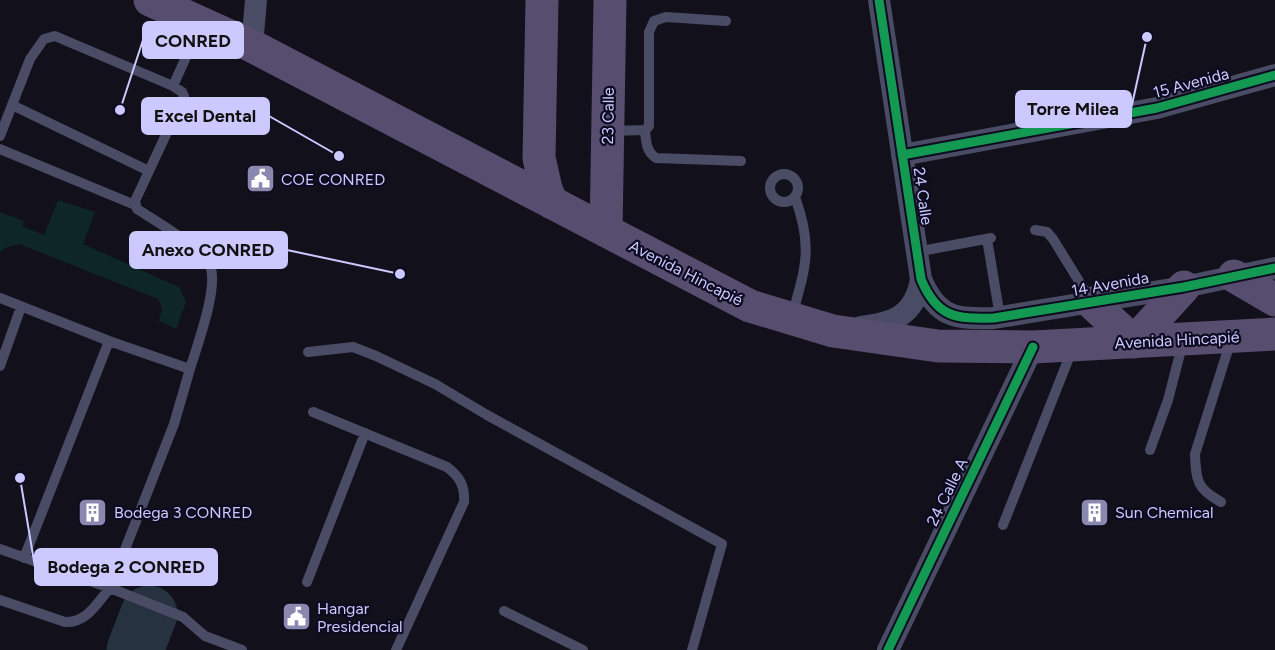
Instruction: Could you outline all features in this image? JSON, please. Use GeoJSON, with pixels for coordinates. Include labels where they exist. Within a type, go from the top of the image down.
{"type":"FeatureCollection","features":[{"type":"Feature","properties":{"kind":"main road","name":"Avenida Hincapié"},"geometry":{"type":"LineString","coordinates":[[150,0],[252,46],[750,306],[791,319],[833,331],[938,346],[1034,347],[1275,334]]}},
{"type":"Feature","properties":{"kind":"main road"},"geometry":{"type":"LineString","coordinates":[[542,0],[539,142],[542,174],[552,203]]}},
{"type":"Feature","properties":{"kind":"main road","name":"23 Calle"},"geometry":{"type":"LineString","coordinates":[[606,231],[610,0]]}},
{"type":"Feature","properties":{"kind":"main road"},"geometry":{"type":"LineString","coordinates":[[488,170],[499,169],[518,161],[539,142]]}},
{"type":"Feature","properties":{"kind":"main road"},"geometry":{"type":"LineString","coordinates":[[1234,276],[1275,300]]}},
{"type":"Feature","properties":{"kind":"main road"},"geometry":{"type":"LineString","coordinates":[[1092,303],[1134,342],[1184,287]]}},
{"type":"Feature","properties":{"kind":"street"},"geometry":{"type":"LineString","coordinates":[[252,46],[256,0]]}},
{"type":"Feature","properties":{"kind":"street","name":"24 Calle"},"geometry":{"type":"LineString","coordinates":[[879,0],[921,279],[933,301],[948,315]]}},
{"type":"Feature","properties":{"kind":"street","name":"15 Avenida"},"geometry":{"type":"LineString","coordinates":[[902,155],[1158,108],[1275,75]]}},
{"type":"Feature","properties":{"kind":"street","name":"14 Avenida"},"geometry":{"type":"LineString","coordinates":[[948,315],[976,319],[1000,317],[1184,287],[1275,268]]}},
{"type":"Feature","properties":{"kind":"street"},"geometry":{"type":"LineString","coordinates":[[833,331],[887,323],[903,315],[919,291],[921,279]]}},
{"type":"Feature","properties":{"kind":"street","name":"24 Calle A"},"geometry":{"type":"LineString","coordinates":[[888,650],[1034,347]]}},
{"type":"Feature","properties":{"kind":"lane"},"geometry":{"type":"LineString","coordinates":[[726,21],[666,17],[654,21],[649,32],[646,145],[656,158],[741,161]]}},
{"type":"Feature","properties":{"kind":"lane"},"geometry":{"type":"LineString","coordinates":[[173,86],[201,23]]}},
{"type":"Feature","properties":{"kind":"lane"},"geometry":{"type":"LineString","coordinates":[[0,135],[36,49],[44,39],[55,36],[173,86],[184,96],[135,205]]}},
{"type":"Feature","properties":{"kind":"lane"},"geometry":{"type":"LineString","coordinates":[[12,105],[149,171]]}},
{"type":"Feature","properties":{"kind":"lane"},"geometry":{"type":"LineString","coordinates":[[608,131],[645,130]]}},
{"type":"Feature","properties":{"kind":"lane"},"geometry":{"type":"LineString","coordinates":[[0,148],[135,205],[137,209],[189,243],[209,265],[213,280],[206,314],[174,424],[110,588],[83,619],[73,622],[64,622],[0,600]]}},
{"type":"Feature","properties":{"kind":"lane"},"geometry":{"type":"LineString","coordinates":[[791,319],[804,272],[807,247],[803,220],[795,197]]}},
{"type":"Feature","properties":{"kind":"lane"},"geometry":{"type":"LineString","coordinates":[[1035,230],[1047,232],[1053,239],[1092,303]]}},
{"type":"Feature","properties":{"kind":"lane"},"geometry":{"type":"LineString","coordinates":[[916,252],[989,238],[1000,317]]}},
{"type":"Feature","properties":{"kind":"lane"},"geometry":{"type":"LineString","coordinates":[[0,298],[109,341],[190,369]]}},
{"type":"Feature","properties":{"kind":"lane"},"geometry":{"type":"LineString","coordinates":[[0,366],[21,307]]}},
{"type":"Feature","properties":{"kind":"lane"},"geometry":{"type":"LineString","coordinates":[[1221,502],[1203,491],[1199,485],[1195,454],[1232,336]]}},
{"type":"Feature","properties":{"kind":"lane"},"geometry":{"type":"LineString","coordinates":[[1150,450],[1168,400],[1184,339]]}},
{"type":"Feature","properties":{"kind":"lane"},"geometry":{"type":"LineString","coordinates":[[24,558],[109,341]]}},
{"type":"Feature","properties":{"kind":"lane"},"geometry":{"type":"LineString","coordinates":[[1003,525],[1074,345]]}},
{"type":"Feature","properties":{"kind":"lane"},"geometry":{"type":"LineString","coordinates":[[308,352],[353,346],[376,356],[435,384],[487,416],[722,544],[692,650]]}},
{"type":"Feature","properties":{"kind":"lane"},"geometry":{"type":"LineString","coordinates":[[313,412],[447,467],[461,481],[465,491],[464,502],[396,650]]}},
{"type":"Feature","properties":{"kind":"lane"},"geometry":{"type":"LineString","coordinates":[[307,582],[365,433]]}},
{"type":"Feature","properties":{"kind":"lane"},"geometry":{"type":"LineString","coordinates":[[0,549],[183,617],[205,636],[242,650]]}},
{"type":"Feature","properties":{"kind":"lane"},"geometry":{"type":"LineString","coordinates":[[504,611],[583,650]]}},
{"type":"Feature","properties":{"kind":"green space"},"geometry":{"type":"Polygon","coordinates":[[[58,200],[95,212],[83,244],[179,287],[186,302],[176,329],[159,321],[162,309],[158,299],[19,244],[5,248],[0,253],[0,212],[24,221],[22,226],[44,235],[58,200]]]}},
{"type":"Feature","properties":{"kind":"taxiway"},"geometry":{"type":"LineString","coordinates":[[135,650],[149,614]]}},
{"type":"Feature","properties":{"kind":"cycle path"},"geometry":{"type":"LineString","coordinates":[[879,0],[921,279],[927,292],[941,309],[949,314],[969,318],[994,318],[1184,287],[1275,268]]}},
{"type":"Feature","properties":{"kind":"cycle path"},"geometry":{"type":"LineString","coordinates":[[902,155],[1157,108],[1275,75]]}},
{"type":"Feature","properties":{"kind":"cycle path"},"geometry":{"type":"LineString","coordinates":[[888,650],[1033,347]]}},
{"type":"Feature","properties":{"kind":"place","name":"Torre Milea"},"geometry":{"type":"Point","coordinates":[1147,37]}},
{"type":"Feature","properties":{"kind":"place","name":"CONRED"},"geometry":{"type":"Point","coordinates":[120,110]}},
{"type":"Feature","properties":{"kind":"place","name":"Excel Dental"},"geometry":{"type":"Point","coordinates":[339,156]}},
{"type":"Feature","properties":{"kind":"place","name":"COE CONRED"},"geometry":{"type":"Point","coordinates":[260,179]}},
{"type":"Feature","properties":{"kind":"place","name":"Anexo CONRED"},"geometry":{"type":"Point","coordinates":[400,274]}},
{"type":"Feature","properties":{"kind":"place","name":"Bodega 2 CONRED"},"geometry":{"type":"Point","coordinates":[20,478]}},
{"type":"Feature","properties":{"kind":"place","name":"Bodega 3 CONRED"},"geometry":{"type":"Point","coordinates":[93,512]}},
{"type":"Feature","properties":{"kind":"place","name":"Sun Chemical"},"geometry":{"type":"Point","coordinates":[1094,512]}},
{"type":"Feature","properties":{"kind":"place","name":"Hangar Presidencial"},"geometry":{"type":"Point","coordinates":[296,617]}}]}
